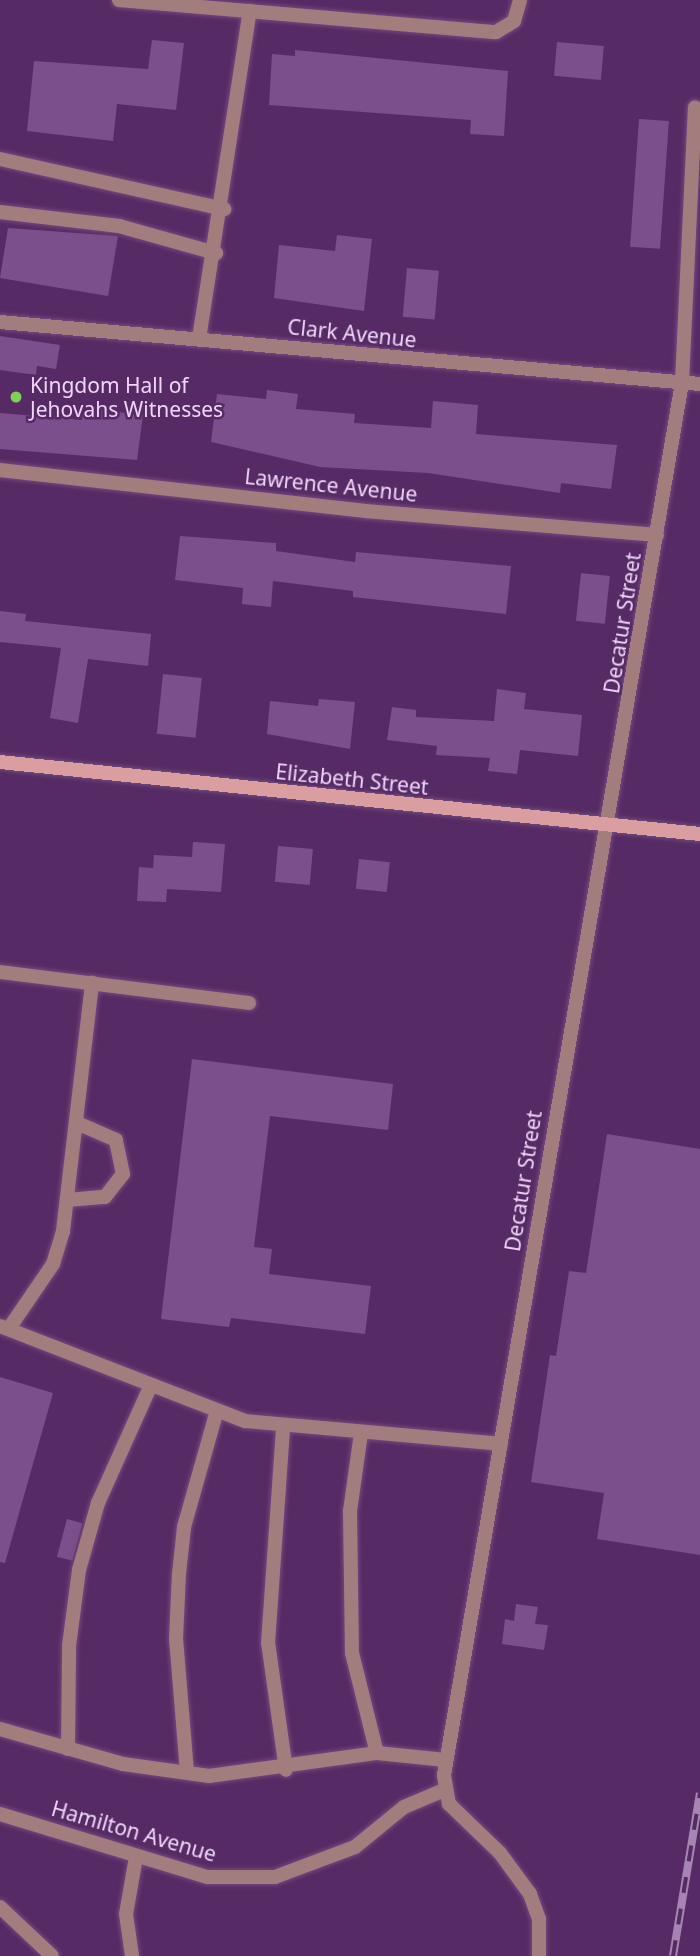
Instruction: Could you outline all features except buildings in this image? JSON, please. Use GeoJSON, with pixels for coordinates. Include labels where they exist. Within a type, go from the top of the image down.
{"type":"FeatureCollection","features":[{"type":"Feature","properties":{"kind":"street"},"geometry":{"type":"LineString","coordinates":[[119,0],[508,29],[520,0]]}},
{"type":"Feature","properties":{"kind":"street"},"geometry":{"type":"LineString","coordinates":[[199,339],[224,209],[250,11]]}},
{"type":"Feature","properties":{"kind":"street","name":"Decatur Street"},"geometry":{"type":"LineString","coordinates":[[444,1790],[446,1760],[610,825],[682,382],[695,107]]}},
{"type":"Feature","properties":{"kind":"street"},"geometry":{"type":"LineString","coordinates":[[0,159],[224,209]]}},
{"type":"Feature","properties":{"kind":"street"},"geometry":{"type":"LineString","coordinates":[[0,212],[119,226],[216,253]]}},
{"type":"Feature","properties":{"kind":"street","name":"Clark Avenue"},"geometry":{"type":"LineString","coordinates":[[0,322],[700,384]]}},
{"type":"Feature","properties":{"kind":"street","name":"Lawrence Avenue"},"geometry":{"type":"LineString","coordinates":[[0,470],[366,511],[657,535]]}},
{"type":"Feature","properties":{"kind":"street","name":"Elizabeth Street"},"geometry":{"type":"LineString","coordinates":[[0,762],[700,834]]}},
{"type":"Feature","properties":{"kind":"street"},"geometry":{"type":"LineString","coordinates":[[0,972],[250,1003]]}},
{"type":"Feature","properties":{"kind":"street"},"geometry":{"type":"LineString","coordinates":[[92,983],[67,1200],[53,1264],[5,1327],[216,1414],[282,1429],[501,1444]]}},
{"type":"Feature","properties":{"kind":"street"},"geometry":{"type":"LineString","coordinates":[[67,1200],[105,1197],[123,1174],[116,1140],[77,1123]]}},
{"type":"Feature","properties":{"kind":"street"},"geometry":{"type":"LineString","coordinates":[[68,1749],[69,1646],[79,1570],[98,1503],[151,1385]]}},
{"type":"Feature","properties":{"kind":"street"},"geometry":{"type":"LineString","coordinates":[[187,1772],[176,1639],[179,1574],[184,1527],[216,1414]]}},
{"type":"Feature","properties":{"kind":"street"},"geometry":{"type":"LineString","coordinates":[[282,1429],[268,1642],[286,1770]]}},
{"type":"Feature","properties":{"kind":"street"},"geometry":{"type":"LineString","coordinates":[[361,1433],[350,1511],[352,1653],[377,1753]]}},
{"type":"Feature","properties":{"kind":"street"},"geometry":{"type":"LineString","coordinates":[[0,1728],[68,1749],[187,1772],[234,1776],[286,1770],[377,1753],[446,1760]]}},
{"type":"Feature","properties":{"kind":"street"},"geometry":{"type":"LineString","coordinates":[[444,1790],[449,1804],[500,1853],[530,1894],[539,1919],[539,1956]]}},
{"type":"Feature","properties":{"kind":"street","name":"Hamilton Avenue"},"geometry":{"type":"LineString","coordinates":[[0,1814],[208,1877],[275,1877],[355,1847],[404,1807],[444,1790]]}},
{"type":"Feature","properties":{"kind":"street"},"geometry":{"type":"LineString","coordinates":[[132,1956],[126,1914],[136,1857]]}},
{"type":"Feature","properties":{"kind":"street"},"geometry":{"type":"LineString","coordinates":[[0,1907],[52,1956]]}},
{"type":"Feature","properties":{"kind":"railway"},"geometry":{"type":"LineString","coordinates":[[673,1956],[700,1793]]}},
{"type":"Feature","properties":{"kind":"place","name":"Kingdom Hall of Jehovahs Witnesses"},"geometry":{"type":"Point","coordinates":[16,397]}}]}
